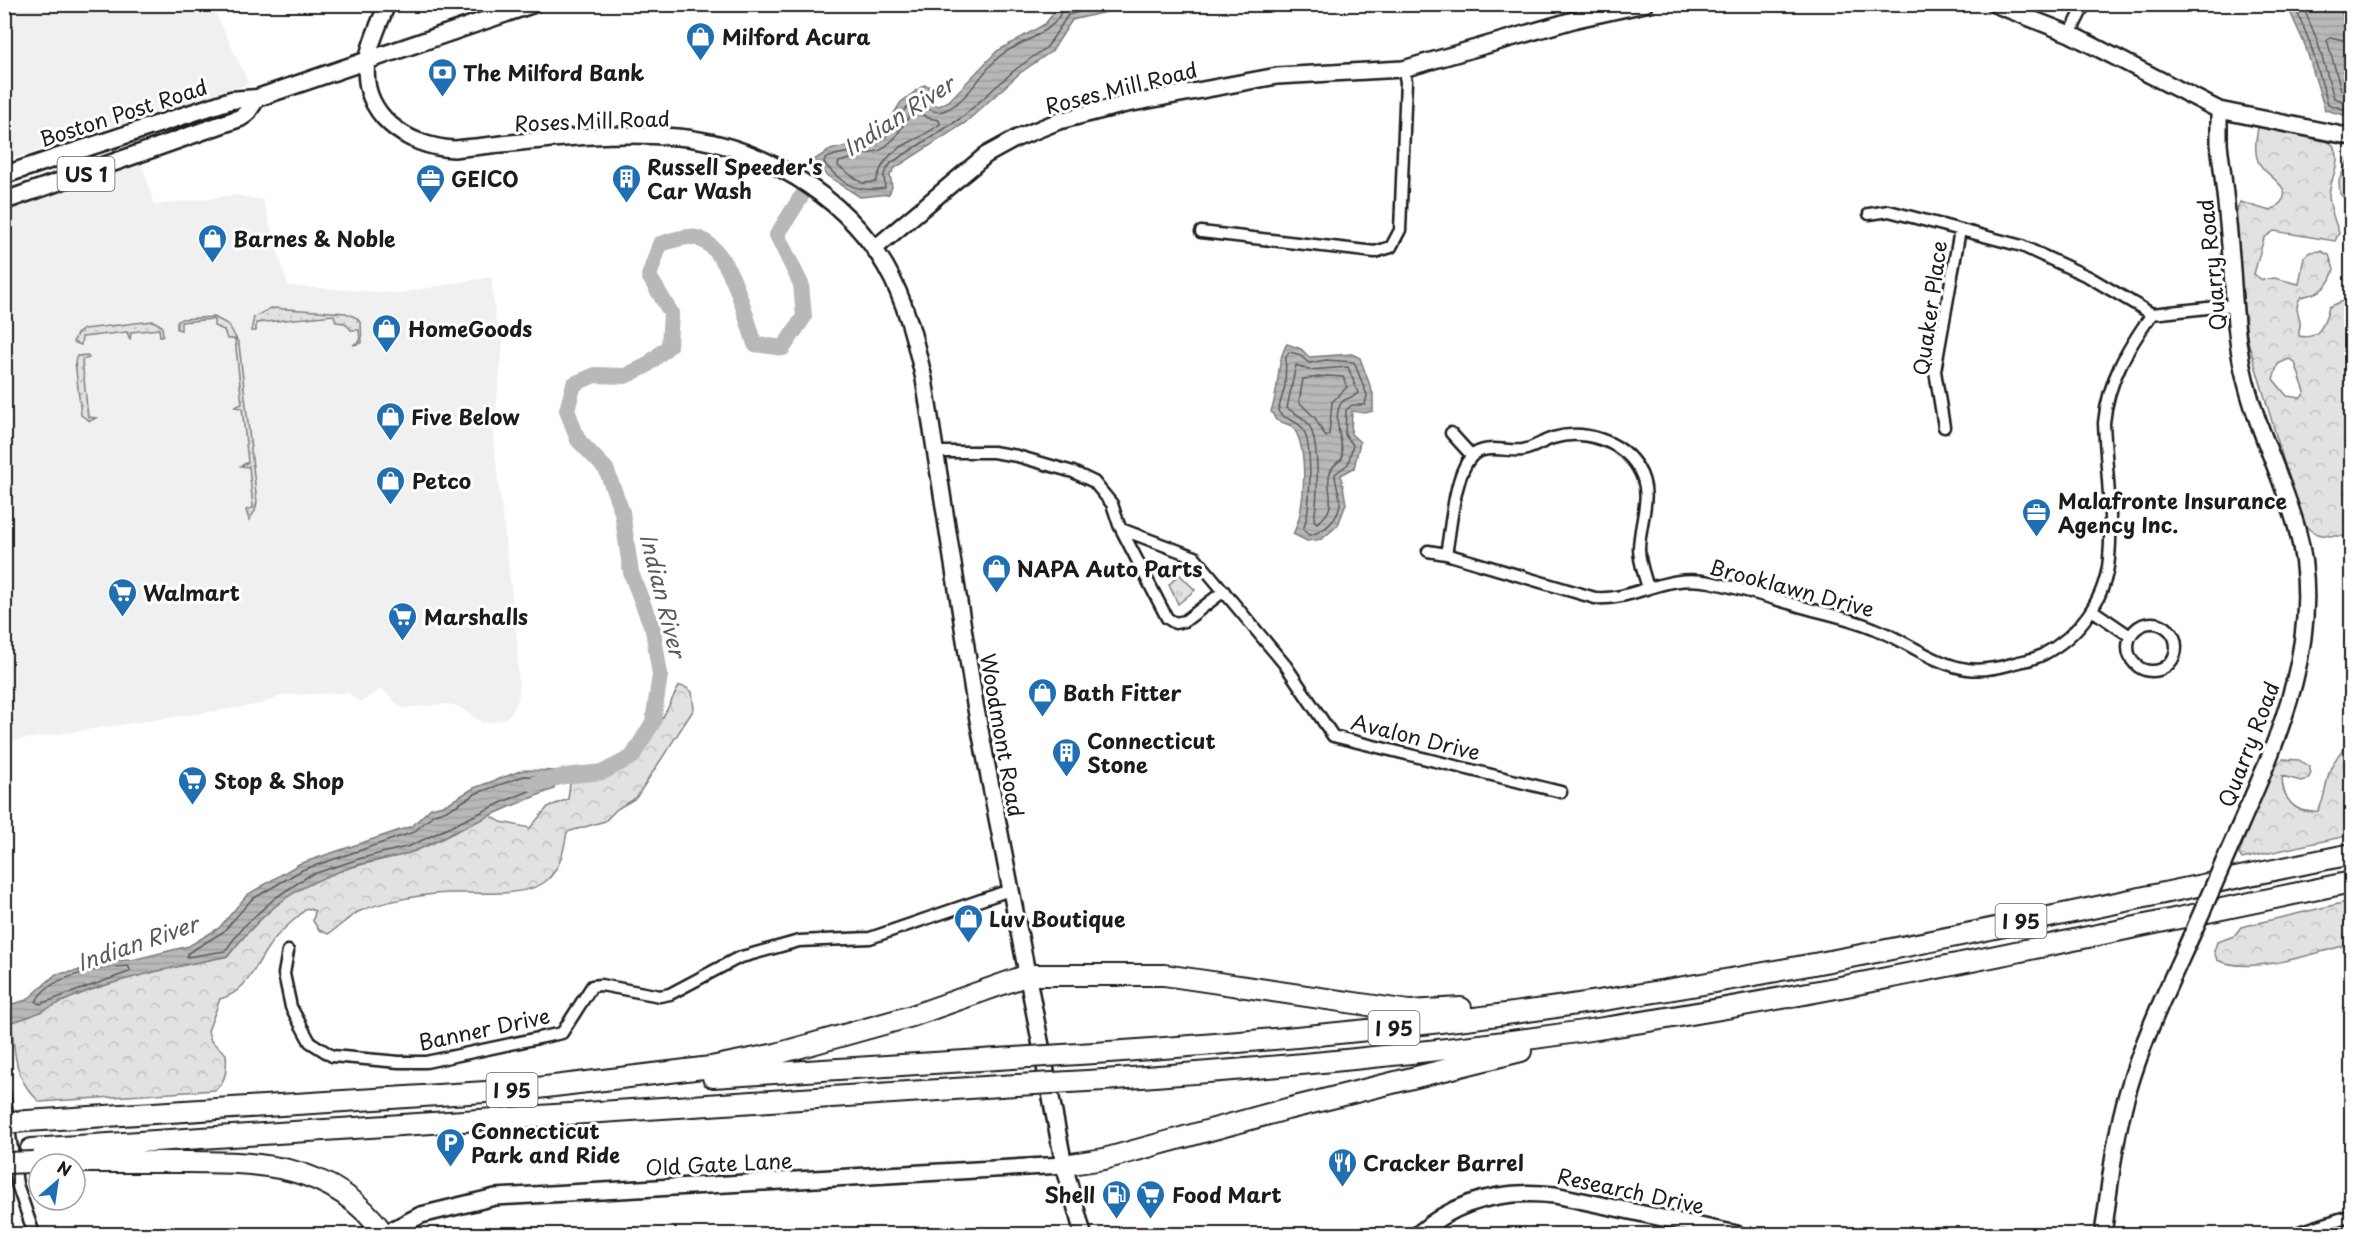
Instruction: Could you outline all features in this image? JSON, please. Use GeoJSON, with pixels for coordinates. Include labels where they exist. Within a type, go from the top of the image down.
{"type":"FeatureCollection","features":[{"type":"Feature","properties":{"kind":"highway","name":"I 95"},"geometry":{"type":"LineString","coordinates":[[4,1123],[1095,1053],[1259,1041],[1403,1027],[1526,1012],[1691,986],[2352,854]]}},
{"type":"Feature","properties":{"kind":"highway","name":"I 95"},"geometry":{"type":"LineString","coordinates":[[75,1152],[1104,1080],[1387,1057],[1631,1024],[1797,994],[2352,882]]}},
{"type":"Feature","properties":{"kind":"highway"},"geometry":{"type":"LineString","coordinates":[[521,1090],[711,1067],[776,1054],[912,1016],[1029,975],[1164,975],[1409,1011],[1691,986]]}},
{"type":"Feature","properties":{"kind":"highway"},"geometry":{"type":"LineString","coordinates":[[1064,1165],[1104,1159],[1287,1109],[1631,1024]]}},
{"type":"Feature","properties":{"kind":"highway","name":"I 95"},"geometry":{"type":"LineString","coordinates":[[4,1150],[27,1154]]}},
{"type":"Feature","properties":{"kind":"highway"},"geometry":{"type":"LineString","coordinates":[[4,1163],[27,1157]]}},
{"type":"Feature","properties":{"kind":"highway"},"geometry":{"type":"LineString","coordinates":[[87,1157],[285,1167],[304,1173],[334,1189],[369,1214],[384,1234]]}},
{"type":"Feature","properties":{"kind":"main road","name":"Boston Post Road"},"geometry":{"type":"LineString","coordinates":[[4,175],[231,100],[257,98],[533,4]]}},
{"type":"Feature","properties":{"kind":"main road","name":"Boston Post Road"},"geometry":{"type":"LineString","coordinates":[[6,197],[166,146],[240,118],[251,108],[257,98]]}},
{"type":"Feature","properties":{"kind":"main road"},"geometry":{"type":"LineString","coordinates":[[159,124],[166,146]]}},
{"type":"Feature","properties":{"kind":"street"},"geometry":{"type":"LineString","coordinates":[[367,62],[387,4]]}},
{"type":"Feature","properties":{"kind":"street","name":"Roses Mill Road"},"geometry":{"type":"LineString","coordinates":[[367,62],[368,82],[380,113],[398,133],[416,142],[454,149],[630,135],[674,136],[705,141],[760,158],[804,182],[846,218],[874,249],[986,155],[1017,138],[1059,121],[1133,103],[1277,76],[1403,69],[1568,21],[1645,4]]}},
{"type":"Feature","properties":{"kind":"street"},"geometry":{"type":"LineString","coordinates":[[1994,4],[2070,34],[2219,110],[2352,137]]}},
{"type":"Feature","properties":{"kind":"street"},"geometry":{"type":"LineString","coordinates":[[2070,34],[2085,4]]}},
{"type":"Feature","properties":{"kind":"street"},"geometry":{"type":"LineString","coordinates":[[1201,232],[1375,252],[1391,248],[1400,230],[1406,81],[1403,69]]}},
{"type":"Feature","properties":{"kind":"street","name":"Quarry Road"},"geometry":{"type":"LineString","coordinates":[[2103,1234],[2112,1165],[2127,1092],[2141,1052],[2286,713],[2299,660],[2306,603],[2300,541],[2255,417],[2243,368],[2219,144],[2219,110]]}},
{"type":"Feature","properties":{"kind":"street"},"geometry":{"type":"LineString","coordinates":[[1869,214],[1889,211],[2031,250],[2089,277],[2152,314],[2235,305]]}},
{"type":"Feature","properties":{"kind":"street","name":"Quaker Place"},"geometry":{"type":"LineString","coordinates":[[1944,427],[1935,371],[1960,231]]}},
{"type":"Feature","properties":{"kind":"street","name":"Woodmont Road"},"geometry":{"type":"LineString","coordinates":[[874,249],[896,286],[913,333],[936,452],[975,704],[1010,890],[1029,975],[1064,1165],[1083,1234]]}},
{"type":"Feature","properties":{"kind":"street","name":"Brooklawn Drive"},"geometry":{"type":"LineString","coordinates":[[1428,551],[1446,554],[1584,597],[1614,598],[1682,580],[1728,586],[1863,624],[1928,656],[1969,669],[2002,667],[2041,656],[2064,641],[2092,610],[2102,590],[2109,560],[2104,423],[2106,406],[2111,384],[2128,348],[2152,314]]}},
{"type":"Feature","properties":{"kind":"street"},"geometry":{"type":"LineString","coordinates":[[1451,433],[1472,456]]}},
{"type":"Feature","properties":{"kind":"street"},"geometry":{"type":"LineString","coordinates":[[1446,554],[1461,477],[1472,456],[1477,452],[1491,449],[1527,449],[1550,439],[1571,435],[1604,440],[1625,452],[1640,470],[1646,489],[1645,513],[1639,548],[1640,561],[1648,588]]}},
{"type":"Feature","properties":{"kind":"street"},"geometry":{"type":"LineString","coordinates":[[936,452],[993,452],[1017,456],[1080,474],[1094,482],[1107,494],[1121,529],[1171,621],[1180,623],[1185,621],[1224,591]]}},
{"type":"Feature","properties":{"kind":"street","name":"Avalon Drive"},"geometry":{"type":"LineString","coordinates":[[1121,529],[1196,557],[1287,667],[1333,736],[1561,792]]}},
{"type":"Feature","properties":{"kind":"street"},"geometry":{"type":"LineString","coordinates":[[2092,610],[2130,636]]}},
{"type":"Feature","properties":{"kind":"street"},"geometry":{"type":"LineString","coordinates":[[2144,625],[2162,626],[2174,639],[2174,657],[2160,670],[2142,669],[2129,655],[2130,636],[2144,625]]}},
{"type":"Feature","properties":{"kind":"street","name":"Banner Drive"},"geometry":{"type":"LineString","coordinates":[[288,951],[284,974],[286,989],[299,1024],[316,1048],[342,1058],[416,1062],[532,1041],[562,1033],[592,986],[660,996],[670,994],[738,958],[799,941],[870,938],[1010,890]]}},
{"type":"Feature","properties":{"kind":"street"},"geometry":{"type":"LineString","coordinates":[[4,1093],[16,1184],[34,1234]]}},
{"type":"Feature","properties":{"kind":"street","name":"Old Gate Lane"},"geometry":{"type":"LineString","coordinates":[[384,1234],[421,1215],[495,1197],[1064,1165]]}},
{"type":"Feature","properties":{"kind":"street","name":"Research Drive"},"geometry":{"type":"LineString","coordinates":[[1418,1234],[1432,1223],[1466,1204],[1509,1192],[1555,1194],[1737,1234]]}},
{"type":"Feature","properties":{"kind":"street"},"geometry":{"type":"LineString","coordinates":[[2294,1234],[2352,1215]]}},
{"type":"Feature","properties":{"kind":"shaded area"},"geometry":{"type":"Polygon","coordinates":[[[5,4],[212,5],[249,84],[11,159],[4,136],[5,4]]]}},
{"type":"Feature","properties":{"kind":"shaded area"},"geometry":{"type":"Polygon","coordinates":[[[142,164],[154,205],[237,195],[263,200],[288,286],[399,293],[491,277],[496,323],[505,327],[493,437],[517,638],[519,697],[513,711],[503,720],[482,723],[458,706],[447,704],[402,708],[382,689],[360,702],[347,693],[284,695],[262,704],[5,742],[5,211],[142,164]]]}},
{"type":"Feature","properties":{"kind":"green space"},"geometry":{"type":"Polygon","coordinates":[[[2266,124],[2316,136],[2330,143],[2337,154],[2329,191],[2339,233],[2335,241],[2274,231],[2264,238],[2254,274],[2262,280],[2274,278],[2299,284],[2304,257],[2310,252],[2321,251],[2329,255],[2334,269],[2329,281],[2323,289],[2301,297],[2298,303],[2299,336],[2312,336],[2316,333],[2323,325],[2329,307],[2340,302],[2351,301],[2351,537],[2317,534],[2311,531],[2301,519],[2245,331],[2234,218],[2240,202],[2270,211],[2280,203],[2284,196],[2284,190],[2280,184],[2258,161],[2256,141],[2258,128],[2266,124]],[[2289,359],[2278,364],[2273,379],[2287,396],[2301,398],[2305,392],[2295,363],[2289,359]]]}},
{"type":"Feature","properties":{"kind":"green space"},"geometry":{"type":"Polygon","coordinates":[[[2351,153],[2351,205],[2340,194],[2339,181],[2351,153]]]}},
{"type":"Feature","properties":{"kind":"green space"},"geometry":{"type":"Polygon","coordinates":[[[271,308],[346,313],[357,318],[361,324],[362,343],[353,345],[360,341],[359,330],[351,330],[345,323],[336,322],[334,315],[256,323],[256,331],[251,331],[254,317],[271,308]]]}},
{"type":"Feature","properties":{"kind":"green space"},"geometry":{"type":"Polygon","coordinates":[[[214,317],[229,325],[239,344],[257,502],[255,511],[249,520],[246,510],[253,508],[249,467],[241,466],[248,462],[242,408],[234,407],[242,404],[235,339],[227,339],[224,330],[214,326],[214,319],[181,322],[181,330],[177,329],[177,322],[181,319],[214,317]]]}},
{"type":"Feature","properties":{"kind":"green space"},"geometry":{"type":"Polygon","coordinates":[[[153,321],[162,326],[163,336],[160,336],[159,329],[131,332],[130,340],[127,332],[82,337],[81,345],[73,342],[77,334],[84,329],[153,321]]]}},
{"type":"Feature","properties":{"kind":"green space"},"geometry":{"type":"Polygon","coordinates":[[[87,355],[89,358],[82,360],[88,417],[96,418],[90,421],[81,415],[75,361],[77,356],[87,355]]]}},
{"type":"Feature","properties":{"kind":"green space"},"geometry":{"type":"Polygon","coordinates":[[[1179,574],[1195,590],[1178,604],[1169,585],[1179,574]]]}},
{"type":"Feature","properties":{"kind":"green space"},"geometry":{"type":"Polygon","coordinates":[[[679,686],[692,692],[694,709],[636,798],[617,809],[605,821],[567,832],[558,865],[546,881],[525,890],[513,892],[448,893],[389,902],[358,912],[328,934],[319,930],[313,921],[315,911],[307,908],[276,937],[246,982],[230,995],[220,999],[208,1031],[211,1041],[226,1054],[224,1078],[215,1090],[40,1102],[25,1085],[17,1066],[11,1022],[88,991],[140,974],[228,956],[246,934],[277,904],[313,881],[337,872],[421,849],[489,814],[501,822],[530,828],[548,807],[568,799],[570,783],[575,771],[629,763],[663,717],[679,686]]]}},
{"type":"Feature","properties":{"kind":"green space"},"geometry":{"type":"Polygon","coordinates":[[[2351,740],[2351,835],[2242,859],[2239,854],[2256,803],[2275,767],[2283,759],[2299,760],[2309,767],[2311,773],[2308,779],[2301,781],[2282,776],[2284,792],[2291,804],[2297,808],[2310,812],[2318,811],[2331,768],[2338,755],[2351,740]]]}},
{"type":"Feature","properties":{"kind":"green space"},"geometry":{"type":"Polygon","coordinates":[[[2351,901],[2351,944],[2265,964],[2248,966],[2217,960],[2214,951],[2217,942],[2234,936],[2241,927],[2351,901]]]}},
{"type":"Feature","properties":{"kind":"water"},"geometry":{"type":"Polygon","coordinates":[[[1060,5],[1135,5],[1072,20],[1052,51],[1020,73],[965,123],[895,168],[890,175],[892,187],[889,194],[860,197],[826,175],[814,160],[830,150],[872,140],[883,131],[901,102],[924,85],[929,86],[929,103],[939,106],[949,101],[997,51],[1045,24],[1060,5]]]}},
{"type":"Feature","properties":{"kind":"water"},"geometry":{"type":"Polygon","coordinates":[[[2287,5],[2339,5],[2344,19],[2351,20],[2351,117],[2325,110],[2305,45],[2287,5]]]}},
{"type":"Feature","properties":{"kind":"water"},"geometry":{"type":"Polygon","coordinates":[[[1287,344],[1301,349],[1309,357],[1352,354],[1360,358],[1373,394],[1373,411],[1365,413],[1352,411],[1351,434],[1360,442],[1354,468],[1341,475],[1346,504],[1338,525],[1322,539],[1307,541],[1293,534],[1303,495],[1301,448],[1292,426],[1276,420],[1271,411],[1281,359],[1287,344]]]}},
{"type":"Feature","properties":{"kind":"water"},"geometry":{"type":"Polygon","coordinates":[[[523,770],[558,771],[554,789],[415,851],[361,864],[302,888],[271,909],[228,956],[107,985],[79,994],[26,1018],[5,1023],[5,1006],[27,1000],[56,974],[77,971],[100,961],[132,960],[189,946],[219,928],[247,895],[299,864],[412,826],[431,808],[447,804],[474,788],[523,770]]]}},
{"type":"Feature","properties":{"kind":"waterway","name":"Indian River"},"geometry":{"type":"LineString","coordinates":[[534,784],[564,776],[603,772],[632,757],[653,722],[660,675],[653,630],[631,573],[622,512],[606,469],[578,440],[567,410],[574,384],[595,375],[625,376],[646,366],[669,346],[671,313],[649,276],[660,244],[684,237],[704,241],[716,251],[734,281],[755,344],[783,348],[804,317],[801,284],[777,235],[801,197]]}},
{"type":"Feature","properties":{"kind":"place","name":"Milford Acura"},"geometry":{"type":"Point","coordinates":[701,62]}},
{"type":"Feature","properties":{"kind":"place","name":"The Milford Bank"},"geometry":{"type":"Point","coordinates":[442,98]}},
{"type":"Feature","properties":{"kind":"place","name":"GEICO"},"geometry":{"type":"Point","coordinates":[430,204]}},
{"type":"Feature","properties":{"kind":"place","name":"Russell Speeder's Car Wash"},"geometry":{"type":"Point","coordinates":[626,204]}},
{"type":"Feature","properties":{"kind":"place","name":"Barnes & Noble"},"geometry":{"type":"Point","coordinates":[212,264]}},
{"type":"Feature","properties":{"kind":"place","name":"HomeGoods"},"geometry":{"type":"Point","coordinates":[387,354]}},
{"type":"Feature","properties":{"kind":"place","name":"Five Below"},"geometry":{"type":"Point","coordinates":[390,442]}},
{"type":"Feature","properties":{"kind":"place","name":"Petco"},"geometry":{"type":"Point","coordinates":[391,506]}},
{"type":"Feature","properties":{"kind":"place","name":"Malafronte Insurance Agency Inc."},"geometry":{"type":"Point","coordinates":[2037,538]}},
{"type":"Feature","properties":{"kind":"place","name":"NAPA Auto Parts"},"geometry":{"type":"Point","coordinates":[996,594]}},
{"type":"Feature","properties":{"kind":"place","name":"Walmart"},"geometry":{"type":"Point","coordinates":[122,618]}},
{"type":"Feature","properties":{"kind":"place","name":"Marshalls"},"geometry":{"type":"Point","coordinates":[403,642]}},
{"type":"Feature","properties":{"kind":"place","name":"Bath Fitter"},"geometry":{"type":"Point","coordinates":[1042,718]}},
{"type":"Feature","properties":{"kind":"place","name":"Connecticut Stone"},"geometry":{"type":"Point","coordinates":[1066,778]}},
{"type":"Feature","properties":{"kind":"place","name":"Stop & Shop"},"geometry":{"type":"Point","coordinates":[193,806]}},
{"type":"Feature","properties":{"kind":"place","name":"Luv Boutique"},"geometry":{"type":"Point","coordinates":[968,944]}},
{"type":"Feature","properties":{"kind":"place","name":"Connecticut Park and Ride"},"geometry":{"type":"Point","coordinates":[450,1168]}},
{"type":"Feature","properties":{"kind":"place","name":"Cracker Barrel"},"geometry":{"type":"Point","coordinates":[1342,1188]}},
{"type":"Feature","properties":{"kind":"place","name":"Shell"},"geometry":{"type":"Point","coordinates":[1116,1220]}},
{"type":"Feature","properties":{"kind":"place","name":"Food Mart"},"geometry":{"type":"Point","coordinates":[1151,1220]}}]}
